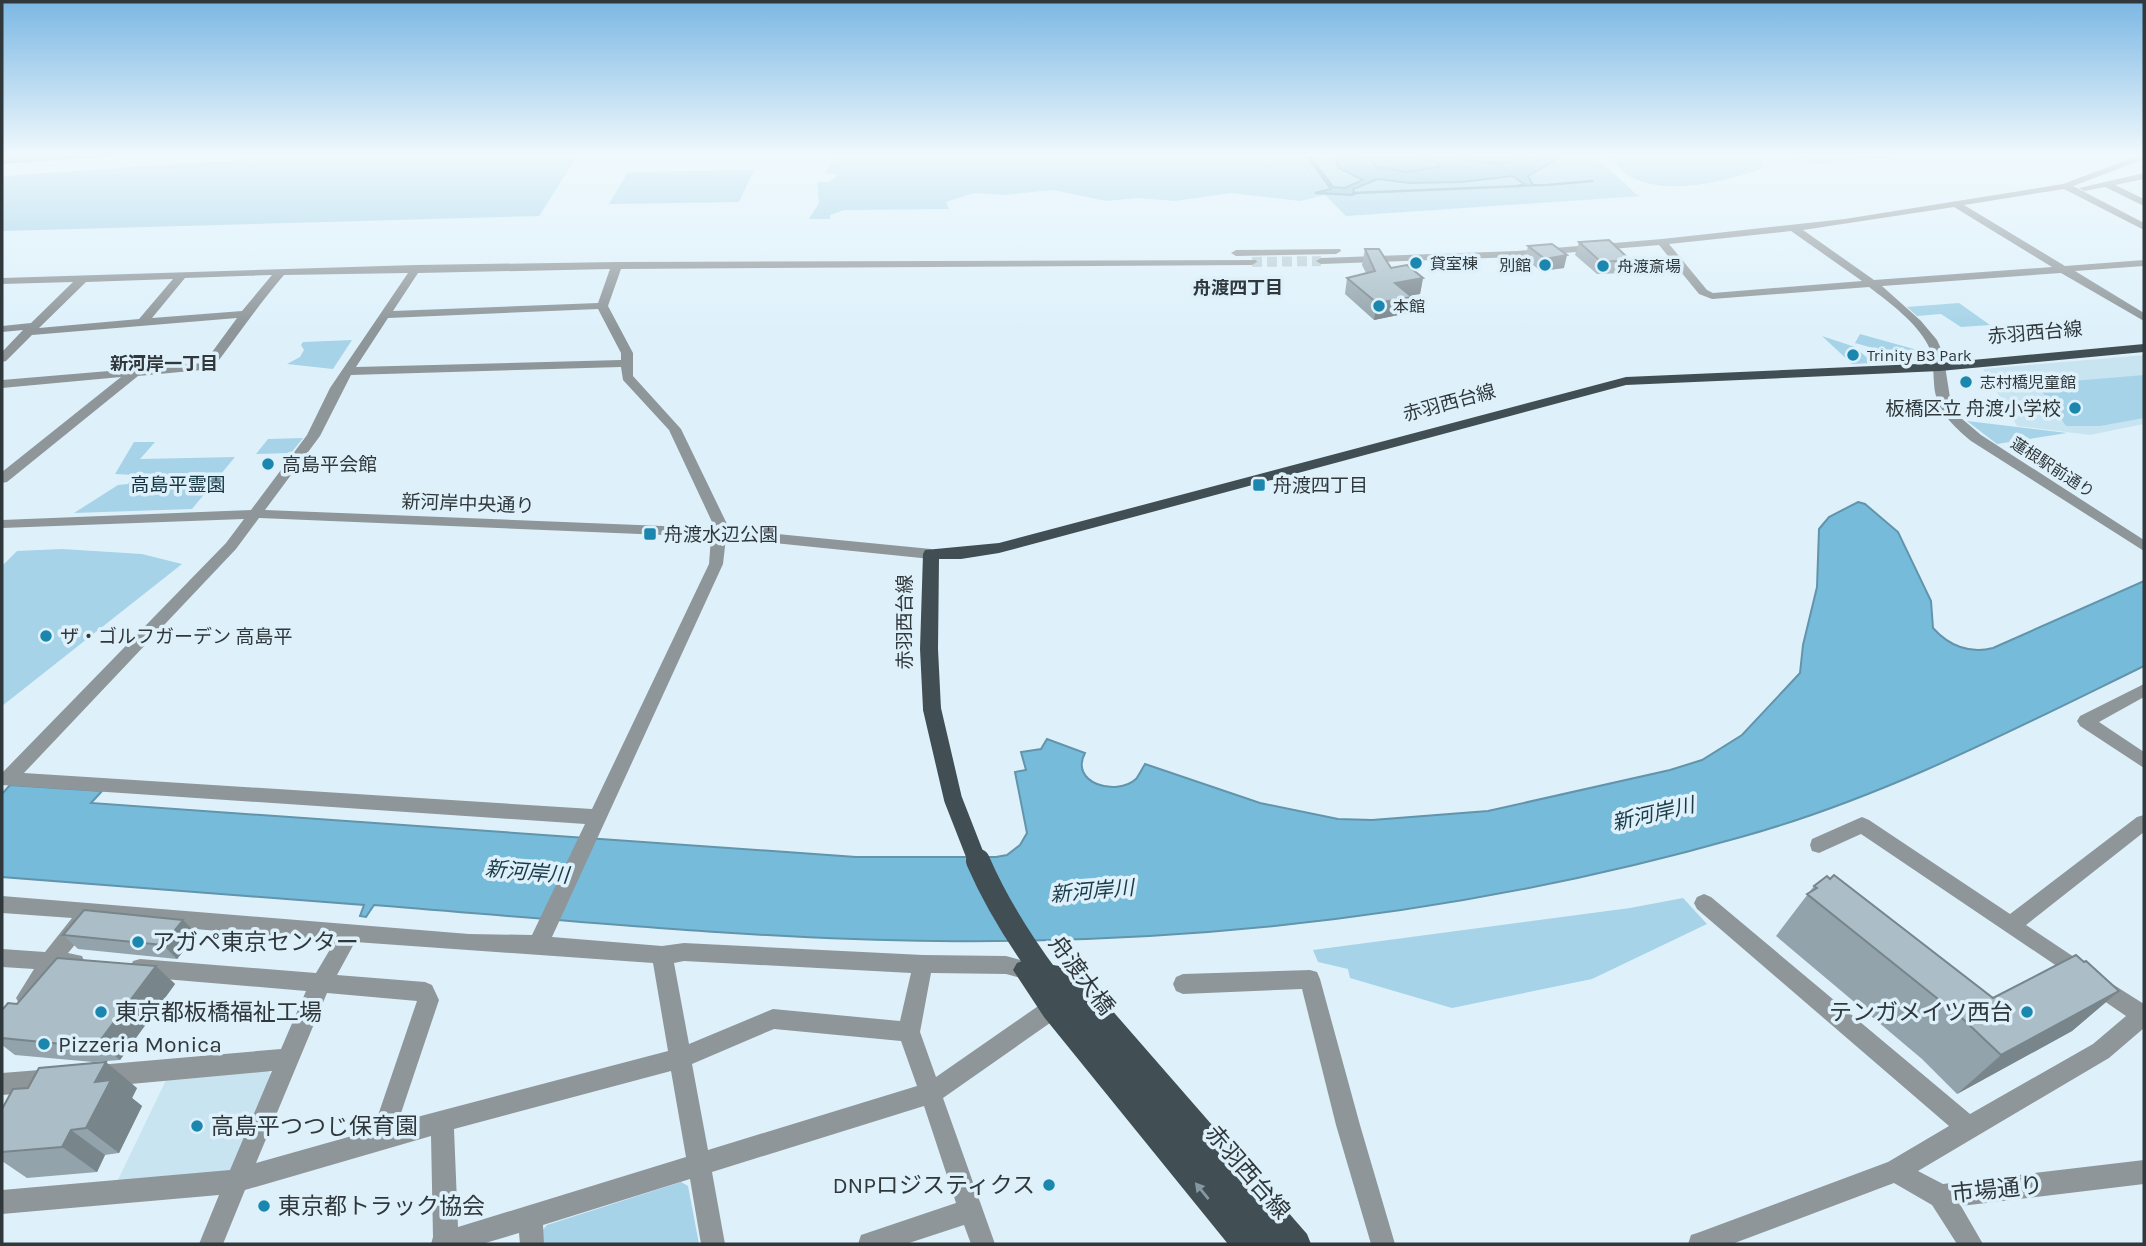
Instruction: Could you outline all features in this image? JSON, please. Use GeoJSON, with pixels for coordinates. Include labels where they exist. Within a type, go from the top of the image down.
{"type":"FeatureCollection","features":[{"type":"Feature","properties":{"kind":"main road","name":"赤羽西台線"},"geometry":{"type":"LineString","coordinates":[[932,709],[929,649],[931,554],[961,554],[999,548],[1626,381],[1940,367],[2144,348]]}},
{"type":"Feature","properties":{"kind":"main road","name":"舟渡大橋"},"geometry":{"type":"LineString","coordinates":[[932,709],[939,749],[963,829],[1004,908],[1035,960],[1180,1137]]}},
{"type":"Feature","properties":{"kind":"main road"},"geometry":{"type":"LineString","coordinates":[[1026,970],[1052,1009],[1245,1244]]}},
{"type":"Feature","properties":{"kind":"main road"},"geometry":{"type":"LineString","coordinates":[[1026,970],[1068,976],[1297,1244]]}},
{"type":"Feature","properties":{"kind":"main road","name":"赤羽西台線"},"geometry":{"type":"LineString","coordinates":[[1180,1137],[1273,1244]]}},
{"type":"Feature","properties":{"kind":"street"},"geometry":{"type":"LineString","coordinates":[[1321,261],[1517,254],[1794,228],[1899,213]]}},
{"type":"Feature","properties":{"kind":"street"},"geometry":{"type":"LineString","coordinates":[[1971,213],[2144,318]]}},
{"type":"Feature","properties":{"kind":"street"},"geometry":{"type":"LineString","coordinates":[[2120,213],[2142,224]]}},
{"type":"Feature","properties":{"kind":"street","name":"蓮根駅前通り"},"geometry":{"type":"LineString","coordinates":[[1794,228],[1904,310],[1931,340],[1936,347],[1941,393],[1945,405],[1968,431],[2144,546]]}},
{"type":"Feature","properties":{"kind":"street"},"geometry":{"type":"LineString","coordinates":[[1662,242],[1703,292],[1712,296],[2144,263]]}},
{"type":"Feature","properties":{"kind":"street"},"geometry":{"type":"LineString","coordinates":[[1063,263],[1250,252],[1503,251],[1517,254]]}},
{"type":"Feature","properties":{"kind":"street"},"geometry":{"type":"LineString","coordinates":[[2,281],[416,268],[1252,262]]}},
{"type":"Feature","properties":{"kind":"street"},"geometry":{"type":"LineString","coordinates":[[538,945],[716,564],[720,533],[720,524],[675,429],[627,377],[625,348],[602,306],[617,265]]}},
{"type":"Feature","properties":{"kind":"street"},"geometry":{"type":"LineString","coordinates":[[5,779],[231,546],[313,436],[336,388],[416,268]]}},
{"type":"Feature","properties":{"kind":"street"},"geometry":{"type":"LineString","coordinates":[[2,384],[208,366],[239,327],[245,314],[281,272]]}},
{"type":"Feature","properties":{"kind":"street"},"geometry":{"type":"LineString","coordinates":[[142,323],[182,275]]}},
{"type":"Feature","properties":{"kind":"street"},"geometry":{"type":"LineString","coordinates":[[2,358],[7,348],[31,329],[83,278]]}},
{"type":"Feature","properties":{"kind":"street"},"geometry":{"type":"LineString","coordinates":[[2,292],[71,289]]}},
{"type":"Feature","properties":{"kind":"street"},"geometry":{"type":"LineString","coordinates":[[385,315],[602,306]]}},
{"type":"Feature","properties":{"kind":"street"},"geometry":{"type":"LineString","coordinates":[[2,329],[142,323],[245,314]]}},
{"type":"Feature","properties":{"kind":"street"},"geometry":{"type":"LineString","coordinates":[[347,371],[626,363]]}},
{"type":"Feature","properties":{"kind":"street"},"geometry":{"type":"LineString","coordinates":[[2,479],[135,372]]}},
{"type":"Feature","properties":{"kind":"street","name":"新河岸中央通り"},"geometry":{"type":"LineString","coordinates":[[2,524],[256,514],[720,533],[931,554]]}},
{"type":"Feature","properties":{"kind":"street"},"geometry":{"type":"LineString","coordinates":[[2144,690],[2086,721],[2144,761]]}},
{"type":"Feature","properties":{"kind":"street"},"geometry":{"type":"LineString","coordinates":[[5,779],[597,819]]}},
{"type":"Feature","properties":{"kind":"street"},"geometry":{"type":"LineString","coordinates":[[2010,926],[2144,822]]}},
{"type":"Feature","properties":{"kind":"street"},"geometry":{"type":"LineString","coordinates":[[1700,1244],[1895,1171],[2101,1051],[2144,1015],[1862,825],[1819,845]]}},
{"type":"Feature","properties":{"kind":"street"},"geometry":{"type":"LineString","coordinates":[[1704,903],[1970,1129]]}},
{"type":"Feature","properties":{"kind":"street"},"geometry":{"type":"LineString","coordinates":[[2,904],[469,943],[538,945],[662,955],[684,952],[923,964],[1006,965],[1026,970]]}},
{"type":"Feature","properties":{"kind":"street"},"geometry":{"type":"LineString","coordinates":[[15,1017],[50,961],[92,910]]}},
{"type":"Feature","properties":{"kind":"street"},"geometry":{"type":"LineString","coordinates":[[211,1244],[321,983],[350,933]]}},
{"type":"Feature","properties":{"kind":"street"},"geometry":{"type":"LineString","coordinates":[[662,955],[713,1244]]}},
{"type":"Feature","properties":{"kind":"street"},"geometry":{"type":"LineString","coordinates":[[2,958],[91,964]]}},
{"type":"Feature","properties":{"kind":"street"},"geometry":{"type":"LineString","coordinates":[[923,964],[909,1031],[983,1244]]}},
{"type":"Feature","properties":{"kind":"street"},"geometry":{"type":"LineString","coordinates":[[118,967],[425,992],[428,1000],[381,1139]]}},
{"type":"Feature","properties":{"kind":"street"},"geometry":{"type":"LineString","coordinates":[[1183,984],[1310,979],[1348,1125],[1383,1244]]}},
{"type":"Feature","properties":{"kind":"street"},"geometry":{"type":"LineString","coordinates":[[442,1121],[444,1244],[931,1093],[1052,1009]]}},
{"type":"Feature","properties":{"kind":"street"},"geometry":{"type":"LineString","coordinates":[[2,1202],[237,1181],[442,1121],[680,1058],[774,1019],[909,1031]]}},
{"type":"Feature","properties":{"kind":"street"},"geometry":{"type":"LineString","coordinates":[[2,1084],[288,1059]]}},
{"type":"Feature","properties":{"kind":"street","name":"市場通り"},"geometry":{"type":"LineString","coordinates":[[1895,1171],[1941,1196],[2144,1172]]}},
{"type":"Feature","properties":{"kind":"street"},"geometry":{"type":"LineString","coordinates":[[1941,1196],[1971,1244]]}},
{"type":"Feature","properties":{"kind":"street"},"geometry":{"type":"LineString","coordinates":[[870,1244],[971,1210]]}},
{"type":"Feature","properties":{"kind":"street"},"geometry":{"type":"LineString","coordinates":[[530,1217],[532,1244]]}},
{"type":"Feature","properties":{"kind":"shaded area","name":"板橋区立 舟渡小学校"},"geometry":{"type":"Polygon","coordinates":[[[2144,355],[2144,424],[2090,435],[2017,426],[1983,369],[2144,355]]]}},
{"type":"Feature","properties":{"kind":"shaded area","name":"高島平つつじ保育園"},"geometry":{"type":"Polygon","coordinates":[[[267,1068],[271,1075],[230,1176],[115,1186],[168,1076],[267,1068]]]}},
{"type":"Feature","properties":{"kind":"green space"},"geometry":{"type":"Polygon","coordinates":[[[2,213],[541,213],[539,216],[2,231],[2,213]]]}},
{"type":"Feature","properties":{"kind":"green space"},"geometry":{"type":"Polygon","coordinates":[[[813,213],[835,213],[830,215],[830,219],[809,219],[813,213]]]}},
{"type":"Feature","properties":{"kind":"green space"},"geometry":{"type":"Polygon","coordinates":[[[1343,213],[1388,213],[1346,216],[1343,213]]]}},
{"type":"Feature","properties":{"kind":"green space"},"geometry":{"type":"Polygon","coordinates":[[[1959,303],[1990,325],[1961,327],[1941,314],[1917,316],[1907,307],[1959,303]]]}},
{"type":"Feature","properties":{"kind":"green space"},"geometry":{"type":"Polygon","coordinates":[[[1860,334],[1921,351],[1916,360],[1855,343],[1860,334]]]}},
{"type":"Feature","properties":{"kind":"green space","name":"Trinity B3 Park"},"geometry":{"type":"Polygon","coordinates":[[[1822,336],[1855,347],[1873,363],[1852,364],[1822,336]]]}},
{"type":"Feature","properties":{"kind":"green space"},"geometry":{"type":"Polygon","coordinates":[[[352,340],[333,369],[287,364],[300,357],[304,350],[301,345],[303,342],[352,340]]]}},
{"type":"Feature","properties":{"kind":"green space"},"geometry":{"type":"Polygon","coordinates":[[[2144,375],[2144,418],[2100,426],[2066,426],[2037,384],[2144,375]]]}},
{"type":"Feature","properties":{"kind":"green space"},"geometry":{"type":"Polygon","coordinates":[[[1967,421],[2067,433],[1997,444],[1967,421]]]}},
{"type":"Feature","properties":{"kind":"green space"},"geometry":{"type":"Polygon","coordinates":[[[303,438],[291,453],[256,454],[268,439],[303,438]]]}},
{"type":"Feature","properties":{"kind":"green space","name":"高島平霊園"},"geometry":{"type":"Polygon","coordinates":[[[134,442],[155,442],[140,459],[235,457],[192,509],[74,513],[118,485],[128,484],[134,475],[115,474],[134,442]]]}},
{"type":"Feature","properties":{"kind":"green space","name":"ザ・ゴルフガーデン 高島平"},"geometry":{"type":"Polygon","coordinates":[[[62,549],[142,554],[182,564],[2,706],[2,566],[17,551],[62,549]]]}},
{"type":"Feature","properties":{"kind":"green space"},"geometry":{"type":"Polygon","coordinates":[[[1683,898],[1707,924],[1592,979],[1452,1008],[1350,978],[1348,969],[1318,962],[1313,950],[1630,908],[1683,898]]]}},
{"type":"Feature","properties":{"kind":"green space"},"geometry":{"type":"Polygon","coordinates":[[[681,1182],[688,1186],[699,1244],[541,1244],[540,1233],[547,1225],[681,1182]]]}},
{"type":"Feature","properties":{"kind":"water","name":"新河岸川"},"geometry":{"type":"Polygon","coordinates":[[[1858,502],[1865,504],[1898,532],[1931,601],[1933,628],[1946,640],[1968,649],[1993,648],[2144,581],[2144,666],[1896,783],[1845,803],[1741,837],[1544,885],[1343,918],[1242,929],[1039,940],[938,941],[797,937],[374,905],[366,917],[360,916],[364,905],[2,877],[2,794],[10,785],[102,791],[91,803],[856,857],[996,857],[1007,855],[1020,845],[1027,833],[1015,772],[1026,770],[1021,752],[1041,749],[1047,739],[1085,753],[1083,772],[1097,784],[1107,787],[1117,787],[1136,779],[1145,764],[1260,803],[1338,819],[1372,820],[1488,811],[1670,770],[1702,760],[1742,735],[1800,673],[1803,645],[1817,587],[1819,529],[1829,517],[1858,502]]]}},
{"type":"Feature","properties":{"kind":"building"},"geometry":{"type":"Polygon","coordinates":[[[1609,240],[1630,260],[1601,262],[1579,242],[1609,240]]]}},
{"type":"Feature","properties":{"kind":"building"},"geometry":{"type":"Polygon","coordinates":[[[1552,244],[1567,255],[1545,259],[1528,246],[1552,244]]]}},
{"type":"Feature","properties":{"kind":"building"},"geometry":{"type":"Polygon","coordinates":[[[1365,249],[1379,249],[1391,268],[1407,265],[1423,278],[1395,283],[1412,297],[1377,303],[1347,278],[1375,271],[1365,249]]]}},
{"type":"Feature","properties":{"kind":"building"},"geometry":{"type":"Polygon","coordinates":[[[1834,875],[1993,998],[2076,955],[2119,991],[2001,1055],[1963,1019],[1807,894],[1817,888],[1814,886],[1827,876],[1830,879],[1834,875]]]}},
{"type":"Feature","properties":{"kind":"building"},"geometry":{"type":"Polygon","coordinates":[[[84,910],[183,920],[163,945],[63,935],[84,910]]]}},
{"type":"Feature","properties":{"kind":"building"},"geometry":{"type":"Polygon","coordinates":[[[57,958],[156,966],[99,1042],[72,1045],[2,1038],[2,1010],[8,1003],[17,1004],[57,958]]]}},
{"type":"Feature","properties":{"kind":"building"},"geometry":{"type":"Polygon","coordinates":[[[106,1062],[95,1082],[111,1080],[86,1128],[71,1130],[62,1147],[2,1152],[2,1109],[13,1089],[28,1088],[39,1068],[106,1062]]]}},
{"type":"Feature","properties":{"kind":"tunnel"},"geometry":{"type":"LineString","coordinates":[[1252,262],[1321,261]]}},
{"type":"Feature","properties":{"kind":"place","name":"貸室棟"},"geometry":{"type":"Point","coordinates":[1416,263]}},
{"type":"Feature","properties":{"kind":"place","name":"別館"},"geometry":{"type":"Point","coordinates":[1545,265]}},
{"type":"Feature","properties":{"kind":"place","name":"舟渡斎場"},"geometry":{"type":"Point","coordinates":[1603,266]}},
{"type":"Feature","properties":{"kind":"place","name":"本館"},"geometry":{"type":"Point","coordinates":[1379,306]}},
{"type":"Feature","properties":{"kind":"place","name":"Trinity B3 Park"},"geometry":{"type":"Point","coordinates":[1853,355]}},
{"type":"Feature","properties":{"kind":"place","name":"志村橋児童館"},"geometry":{"type":"Point","coordinates":[1966,382]}},
{"type":"Feature","properties":{"kind":"place","name":"板橋区立 舟渡小学校"},"geometry":{"type":"Point","coordinates":[2075,408]}},
{"type":"Feature","properties":{"kind":"place","name":"高島平会館"},"geometry":{"type":"Point","coordinates":[268,464]}},
{"type":"Feature","properties":{"kind":"place","name":"舟渡四丁目"},"geometry":{"type":"Point","coordinates":[1259,485]}},
{"type":"Feature","properties":{"kind":"place","name":"舟渡水辺公園"},"geometry":{"type":"Point","coordinates":[650,534]}},
{"type":"Feature","properties":{"kind":"place","name":"ザ・ゴルフガーデン 高島平"},"geometry":{"type":"Point","coordinates":[46,636]}},
{"type":"Feature","properties":{"kind":"place","name":"アガペ東京センター"},"geometry":{"type":"Point","coordinates":[138,942]}},
{"type":"Feature","properties":{"kind":"place","name":"東京都板橋福祉工場"},"geometry":{"type":"Point","coordinates":[101,1012]}},
{"type":"Feature","properties":{"kind":"place","name":"テンガメイツ西台"},"geometry":{"type":"Point","coordinates":[2027,1012]}},
{"type":"Feature","properties":{"kind":"place","name":"Pizzeria Monica"},"geometry":{"type":"Point","coordinates":[44,1044]}},
{"type":"Feature","properties":{"kind":"place","name":"高島平つつじ保育園"},"geometry":{"type":"Point","coordinates":[197,1126]}},
{"type":"Feature","properties":{"kind":"place","name":"DNPロジスティクス"},"geometry":{"type":"Point","coordinates":[1049,1185]}},
{"type":"Feature","properties":{"kind":"place","name":"東京都トラック協会"},"geometry":{"type":"Point","coordinates":[264,1206]}},
{"type":"Feature","properties":{"kind":"district","name":"舟渡四丁目"},"geometry":{"type":"Point","coordinates":[1238,288]}},
{"type":"Feature","properties":{"kind":"district","name":"新河岸一丁目"},"geometry":{"type":"Point","coordinates":[164,364]}}]}
